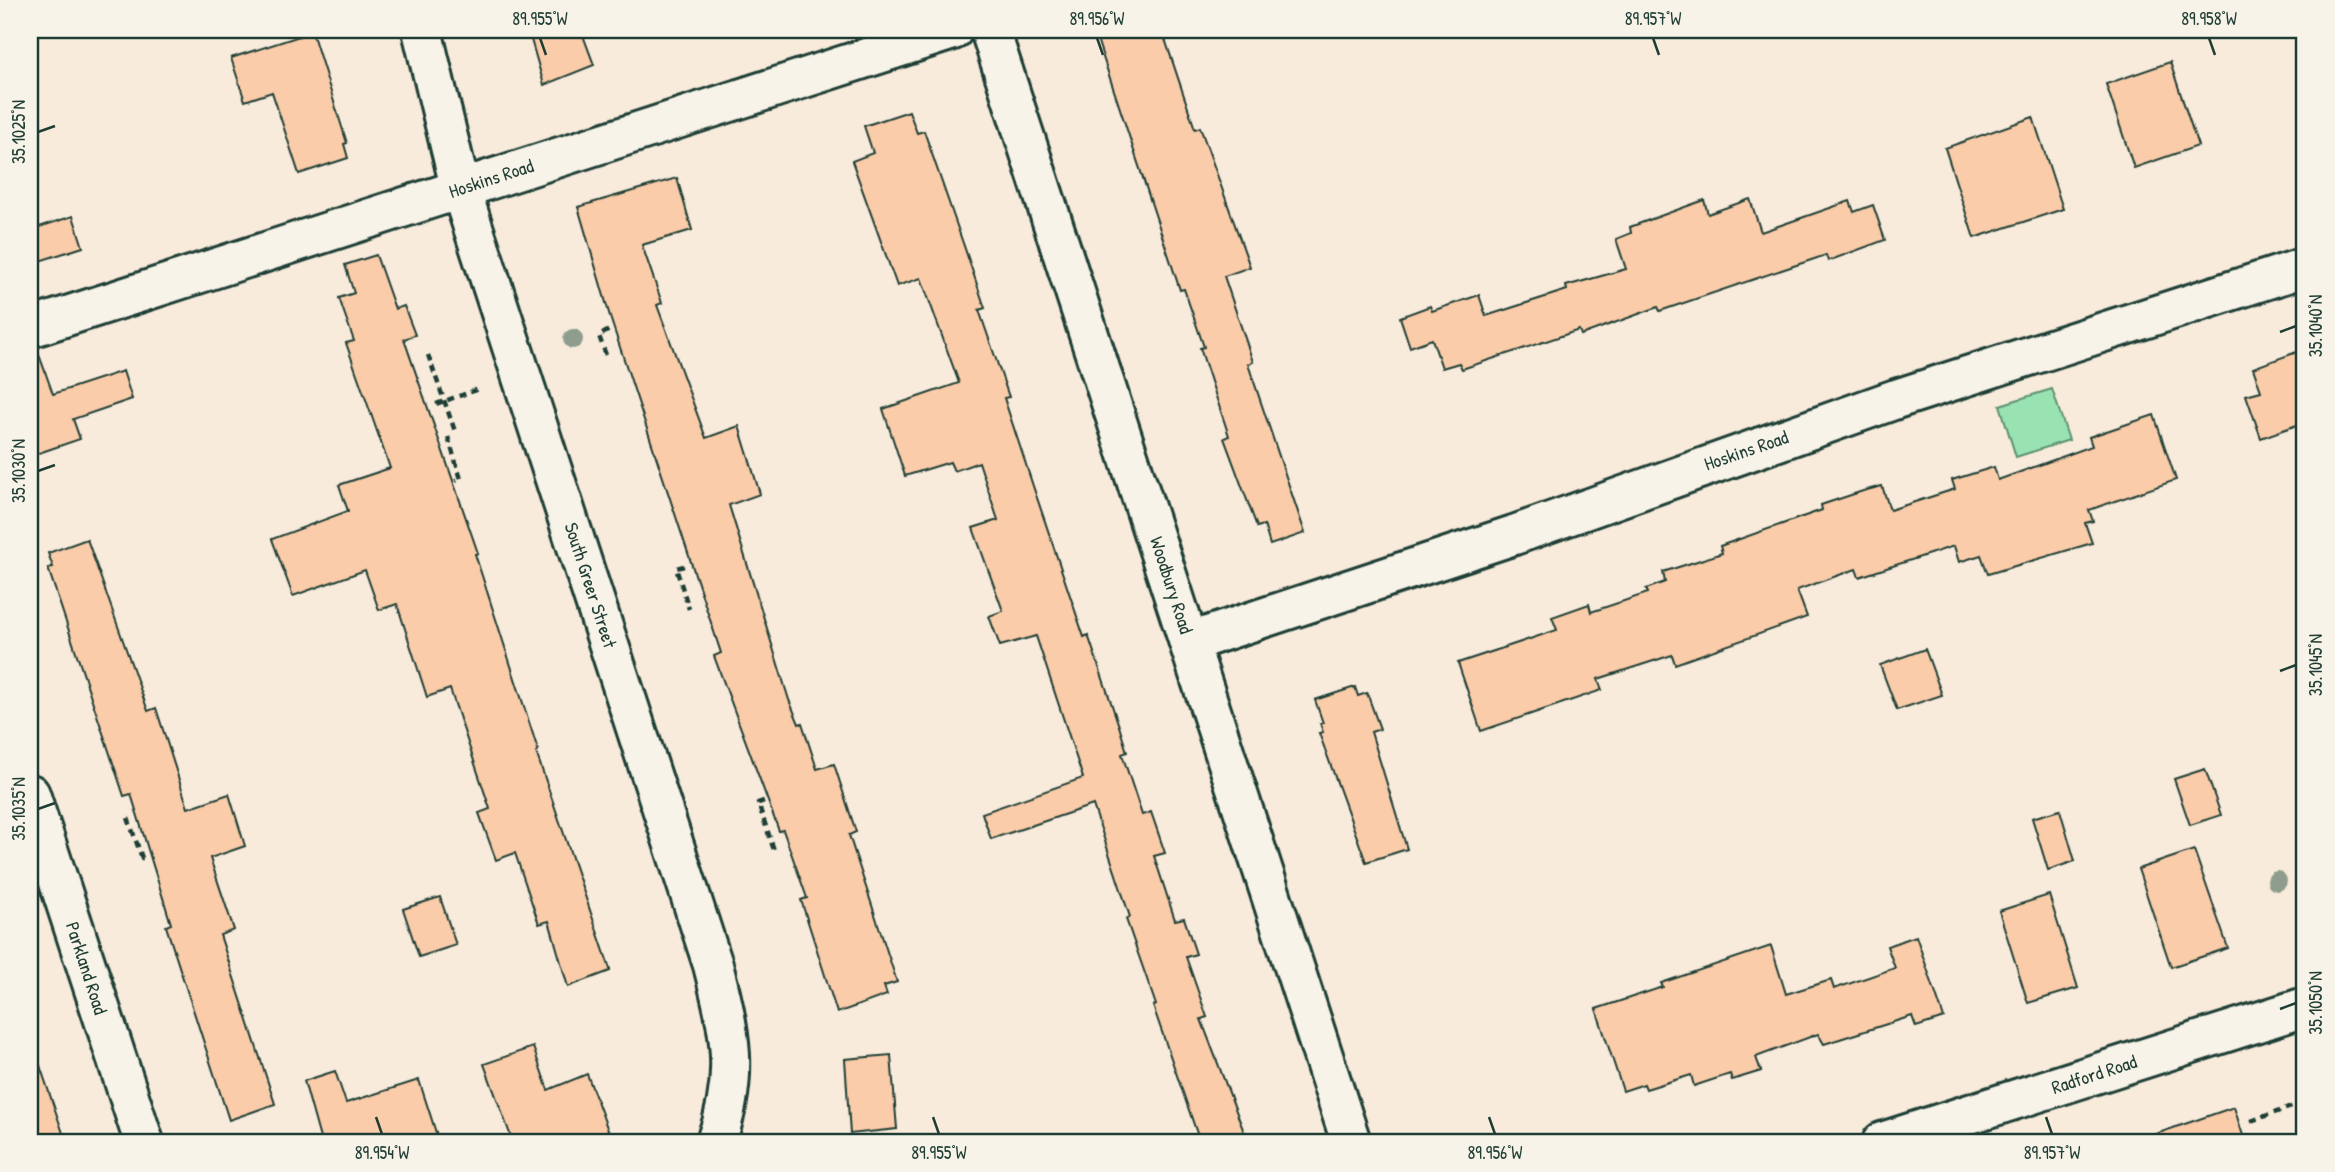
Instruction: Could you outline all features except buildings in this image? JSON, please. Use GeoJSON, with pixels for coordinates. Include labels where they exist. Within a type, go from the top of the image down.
{"type":"FeatureCollection","features":[{"type":"Feature","properties":{"kind":"street","name":"South Greer Street"},"geometry":{"type":"LineString","coordinates":[[422,30],[460,187],[713,965],[726,1017],[731,1087],[716,1142]]}},
{"type":"Feature","properties":{"kind":"street","name":"Hoskins Road"},"geometry":{"type":"LineString","coordinates":[[30,328],[953,30]]}},
{"type":"Feature","properties":{"kind":"street","name":"Woodbury Road"},"geometry":{"type":"LineString","coordinates":[[990,30],[1191,642],[1350,1142]]}},
{"type":"Feature","properties":{"kind":"street","name":"Hoskins Road"},"geometry":{"type":"LineString","coordinates":[[1191,642],[1514,535],[1908,395],[2305,267]]}},
{"type":"Feature","properties":{"kind":"street","name":"Parkland Road"},"geometry":{"type":"LineString","coordinates":[[30,794],[144,1142]]}},
{"type":"Feature","properties":{"kind":"street","name":"Radford Road"},"geometry":{"type":"LineString","coordinates":[[1882,1142],[2305,1008]]}},
{"type":"Feature","properties":{"kind":"path"},"geometry":{"type":"LineString","coordinates":[[606,355],[599,336],[609,330]]}},
{"type":"Feature","properties":{"kind":"path"},"geometry":{"type":"LineString","coordinates":[[428,355],[456,434]]}},
{"type":"Feature","properties":{"kind":"path"},"geometry":{"type":"LineString","coordinates":[[436,404],[479,389]]}},
{"type":"Feature","properties":{"kind":"path"},"geometry":{"type":"LineString","coordinates":[[448,437],[461,480],[456,481]]}},
{"type":"Feature","properties":{"kind":"path"},"geometry":{"type":"LineString","coordinates":[[684,566],[676,568],[689,609]]}},
{"type":"Feature","properties":{"kind":"path"},"geometry":{"type":"LineString","coordinates":[[764,801],[758,803],[774,850]]}},
{"type":"Feature","properties":{"kind":"path"},"geometry":{"type":"LineString","coordinates":[[128,818],[142,858],[147,857]]}},
{"type":"Feature","properties":{"kind":"path"},"geometry":{"type":"LineString","coordinates":[[2250,1121],[2294,1106]]}},
{"type":"Feature","properties":{"kind":"green space"},"geometry":{"type":"Polygon","coordinates":[[[2052,389],[2069,440],[2016,457],[2000,405],[2052,389]]]}}]}
